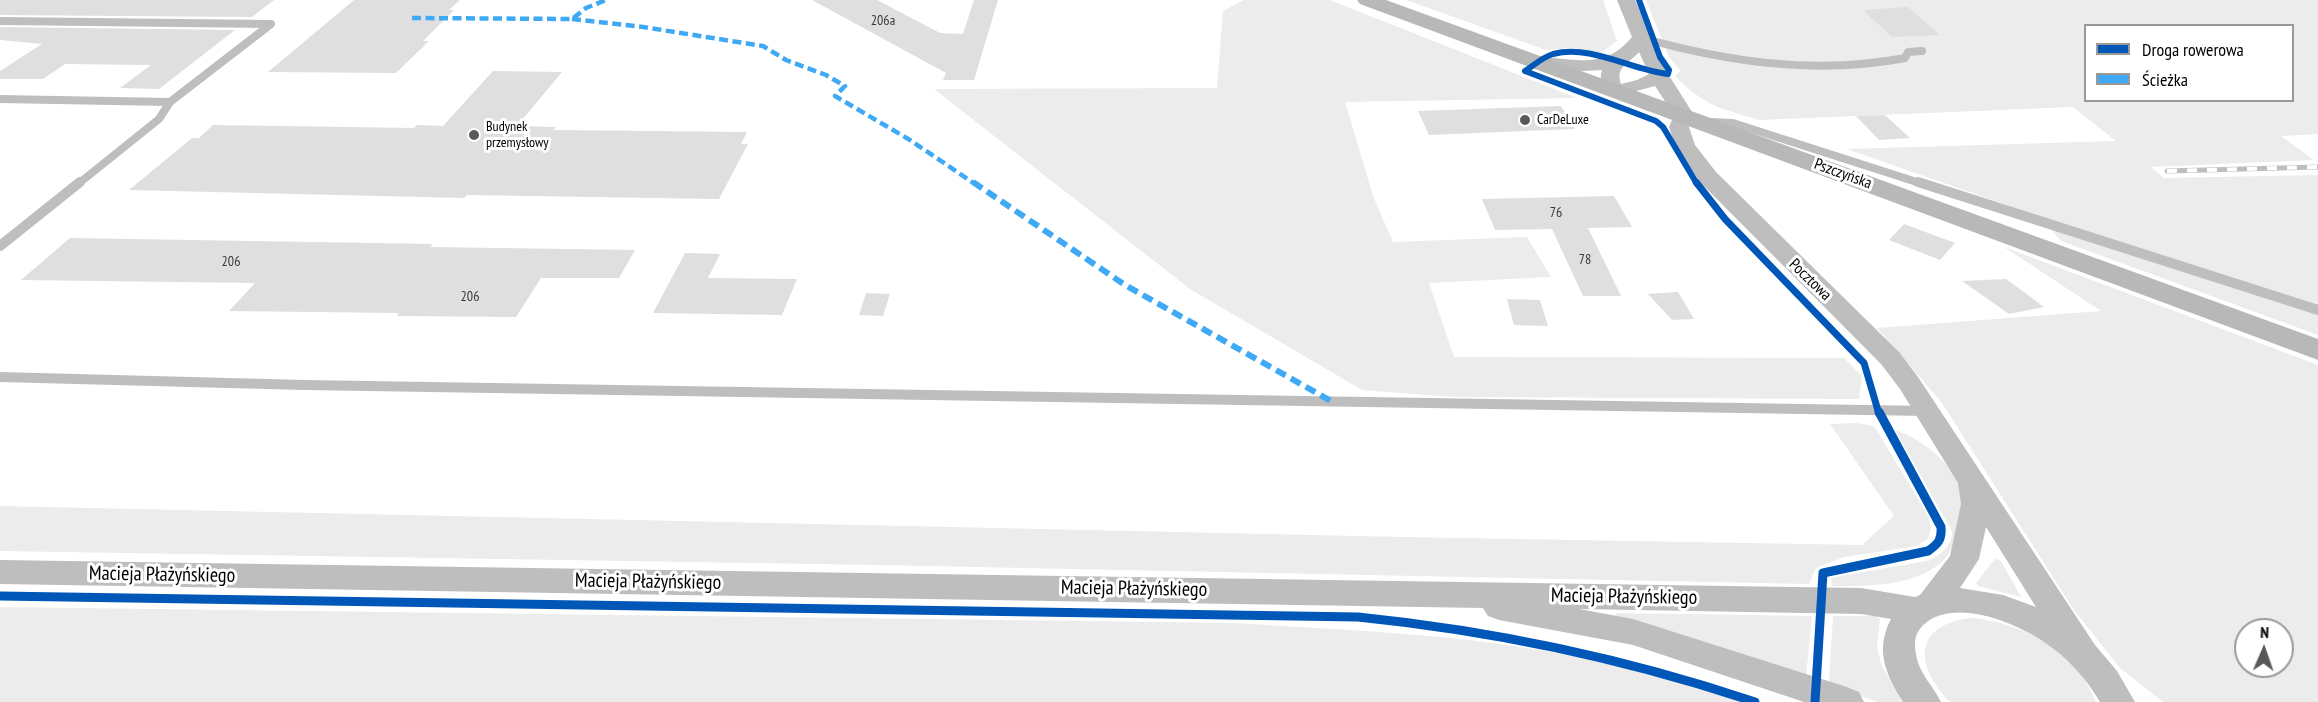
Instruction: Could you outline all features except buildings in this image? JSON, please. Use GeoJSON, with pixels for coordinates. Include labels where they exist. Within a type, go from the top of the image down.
{"type":"FeatureCollection","features":[{"type":"Feature","properties":{"kind":"main road","name":"Pszczyńska"},"geometry":{"type":"LineString","coordinates":[[1367,0],[2318,350]]}},
{"type":"Feature","properties":{"kind":"street","name":"Pocztowa"},"geometry":{"type":"LineString","coordinates":[[1626,0],[1659,76],[1691,118],[1679,127],[1698,165],[1753,225],[1890,358],[1928,411],[1972,483],[2101,676]]}},
{"type":"Feature","properties":{"kind":"street"},"geometry":{"type":"LineString","coordinates":[[1538,62],[1580,65],[1614,62],[1626,55],[1641,38]]}},
{"type":"Feature","properties":{"kind":"street"},"geometry":{"type":"LineString","coordinates":[[1614,62],[1609,75],[1614,91],[1643,85],[1659,76]]}},
{"type":"Feature","properties":{"kind":"street","name":"Pocztowa"},"geometry":{"type":"LineString","coordinates":[[1924,702],[1903,672],[1897,647],[1902,626],[1924,607],[1964,559],[1976,504],[1972,483]]}},
{"type":"Feature","properties":{"kind":"street","name":"Macieja Płażyńskiego"},"geometry":{"type":"LineString","coordinates":[[0,572],[1861,601],[1924,607],[1959,600],[1990,604],[2022,614],[2054,631],[2101,676],[2140,702]]}},
{"type":"Feature","properties":{"kind":"street","name":"Macieja Płażyńskiego"},"geometry":{"type":"LineString","coordinates":[[1296,591],[1495,606],[1634,632],[1847,702]]}},
{"type":"Feature","properties":{"kind":"lane"},"geometry":{"type":"LineString","coordinates":[[0,21],[271,24],[170,102],[159,119],[0,246]]}},
{"type":"Feature","properties":{"kind":"lane"},"geometry":{"type":"LineString","coordinates":[[1641,38],[1741,61],[1823,65],[1887,63],[1905,58],[1908,52],[1922,51]]}},
{"type":"Feature","properties":{"kind":"lane"},"geometry":{"type":"LineString","coordinates":[[0,99],[170,102]]}},
{"type":"Feature","properties":{"kind":"lane"},"geometry":{"type":"LineString","coordinates":[[1691,118],[1733,123],[2318,310]]}},
{"type":"Feature","properties":{"kind":"lane"},"geometry":{"type":"LineString","coordinates":[[0,377],[305,385],[1928,411]]}},
{"type":"Feature","properties":{"kind":"shaded area"},"geometry":{"type":"Polygon","coordinates":[[[1244,0],[1330,0],[1577,98],[1345,102],[1373,196],[1393,242],[1527,237],[1551,277],[1429,283],[1454,357],[1844,358],[1862,376],[1859,399],[1455,397],[1362,390],[1190,289],[934,89],[1217,88],[1223,11],[1244,0]]]}},
{"type":"Feature","properties":{"kind":"shaded area"},"geometry":{"type":"Polygon","coordinates":[[[1406,0],[1603,0],[1617,41],[1601,53],[1573,48],[1546,50],[1406,0]]]}},
{"type":"Feature","properties":{"kind":"shaded area"},"geometry":{"type":"Polygon","coordinates":[[[1646,0],[2318,0],[2318,134],[2281,136],[2314,160],[2151,167],[2164,178],[2318,175],[2318,335],[2061,241],[2041,217],[1847,149],[2116,141],[2073,107],[1759,120],[1723,109],[1704,100],[1675,76],[1681,71],[1669,57],[1646,0]]]}},
{"type":"Feature","properties":{"kind":"shaded area"},"geometry":{"type":"Polygon","coordinates":[[[2004,247],[2318,365],[2318,702],[2163,702],[2119,667],[2074,610],[1942,403],[1877,328],[2101,311],[2004,247]]]}},
{"type":"Feature","properties":{"kind":"shaded area"},"geometry":{"type":"Polygon","coordinates":[[[1856,423],[1874,426],[1929,517],[1931,529],[1927,540],[1916,546],[1844,557],[1816,568],[1809,584],[877,565],[0,551],[0,506],[1862,545],[1894,516],[1830,424],[1856,423]]]}},
{"type":"Feature","properties":{"kind":"shaded area"},"geometry":{"type":"Polygon","coordinates":[[[1895,430],[1919,441],[1941,459],[1958,482],[1964,508],[1950,552],[1934,568],[1910,579],[1884,584],[1832,586],[1831,578],[1927,561],[1941,553],[1950,541],[1952,531],[1895,430]]]}},
{"type":"Feature","properties":{"kind":"shaded area"},"geometry":{"type":"Polygon","coordinates":[[[1997,559],[2001,561],[2021,597],[1978,586],[1976,583],[1997,559]]]}},
{"type":"Feature","properties":{"kind":"shaded area"},"geometry":{"type":"Polygon","coordinates":[[[0,607],[1233,623],[1395,633],[1516,646],[1626,668],[1741,702],[0,702],[0,607]]]}},
{"type":"Feature","properties":{"kind":"shaded area"},"geometry":{"type":"Polygon","coordinates":[[[1616,613],[1812,616],[1806,677],[1615,617],[1616,613]]]}},
{"type":"Feature","properties":{"kind":"shaded area"},"geometry":{"type":"Polygon","coordinates":[[[1833,616],[1875,616],[1880,619],[1877,646],[1881,664],[1902,702],[1877,702],[1831,685],[1829,682],[1833,616]]]}},
{"type":"Feature","properties":{"kind":"shaded area"},"geometry":{"type":"Polygon","coordinates":[[[1973,618],[2011,626],[2046,643],[2076,668],[2096,702],[1950,702],[1930,674],[1925,660],[1926,648],[1930,637],[1939,628],[1973,618]]]}},
{"type":"Feature","properties":{"kind":"railway"},"geometry":{"type":"LineString","coordinates":[[2167,171],[2318,167]]}},
{"type":"Feature","properties":{"kind":"marked path"},"geometry":{"type":"LineString","coordinates":[[412,18],[572,19],[586,8],[606,0]]}},
{"type":"Feature","properties":{"kind":"marked path"},"geometry":{"type":"LineString","coordinates":[[572,19],[643,27],[763,46],[786,60],[826,75],[845,86],[835,96],[910,140],[1125,285],[1331,401]]}},
{"type":"Feature","properties":{"kind":"cycle path"},"geometry":{"type":"LineString","coordinates":[[1525,71],[1554,54],[1582,52],[1640,69],[1668,74],[1669,70],[1660,57],[1639,0]]}},
{"type":"Feature","properties":{"kind":"cycle path"},"geometry":{"type":"LineString","coordinates":[[1525,71],[1656,121],[1663,127],[1692,177],[1725,219],[1864,363],[1873,399],[1885,427],[1941,527],[1942,537],[1937,545],[1928,551],[1823,573],[1815,702]]}},
{"type":"Feature","properties":{"kind":"cycle path"},"geometry":{"type":"LineString","coordinates":[[0,596],[1358,617],[1461,629],[1560,646],[1706,685],[1755,702]]}},
{"type":"Feature","properties":{"kind":"place","name":"CarDeLuxe"},"geometry":{"type":"Point","coordinates":[1525,120]}},
{"type":"Feature","properties":{"kind":"place","name":"Budynek przemysłowy"},"geometry":{"type":"Point","coordinates":[474,135]}}]}
